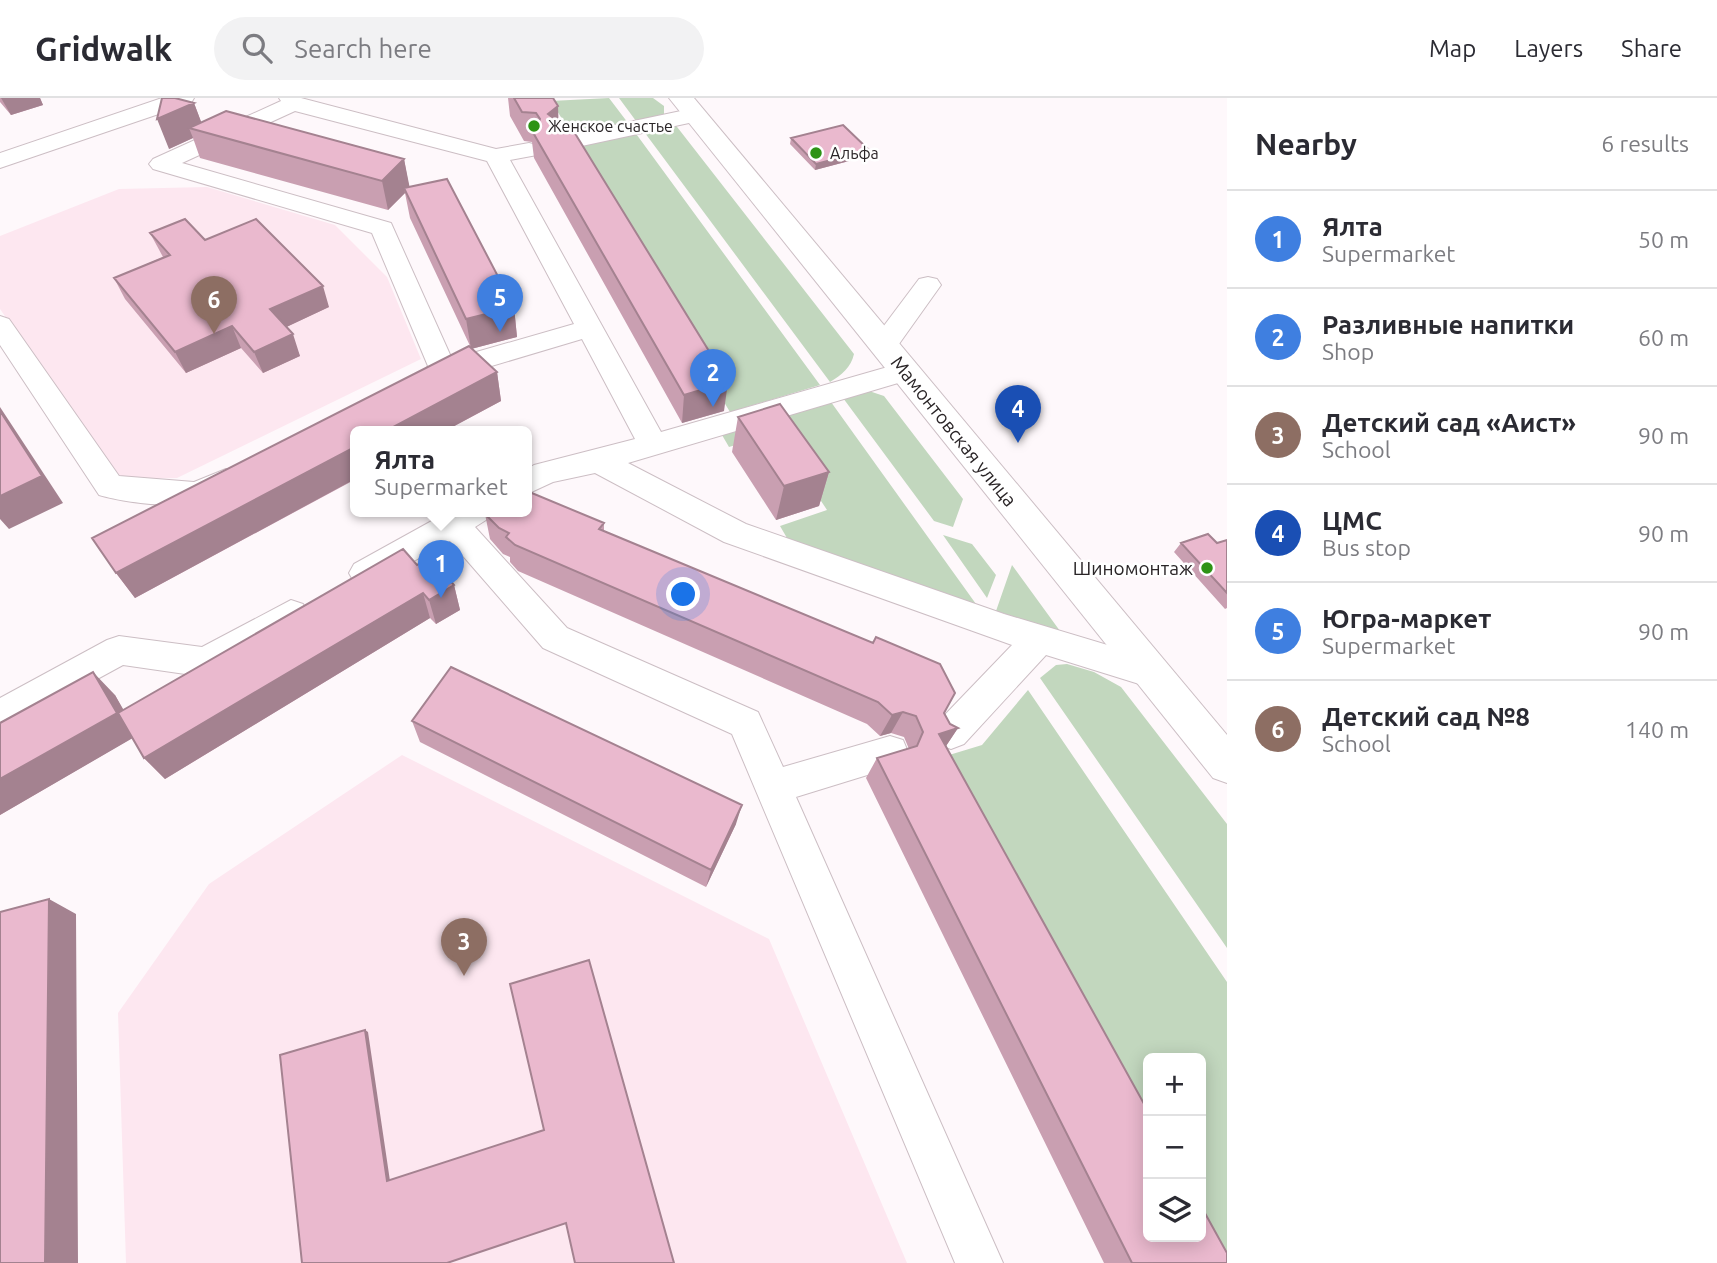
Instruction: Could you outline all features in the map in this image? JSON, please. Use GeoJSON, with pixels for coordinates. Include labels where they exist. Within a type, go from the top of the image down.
{"type":"FeatureCollection","features":[{"type":"Feature","properties":{"kind":"main road","name":"Мамонтовская улица"},"geometry":{"type":"LineString","coordinates":[[688,107],[1227,765]]}},
{"type":"Feature","properties":{"kind":"lane"},"geometry":{"type":"LineString","coordinates":[[0,161],[183,98]]}},
{"type":"Feature","properties":{"kind":"lane"},"geometry":{"type":"LineString","coordinates":[[529,150],[496,156],[291,101],[161,164],[382,228],[430,376],[590,328]]}},
{"type":"Feature","properties":{"kind":"lane"},"geometry":{"type":"LineString","coordinates":[[563,143],[688,107]]}},
{"type":"Feature","properties":{"kind":"lane"},"geometry":{"type":"LineString","coordinates":[[496,156],[653,445]]}},
{"type":"Feature","properties":{"kind":"lane"},"geometry":{"type":"LineString","coordinates":[[884,345],[928,285]]}},
{"type":"Feature","properties":{"kind":"lane"},"geometry":{"type":"LineString","coordinates":[[0,325],[110,487],[197,494],[247,469]]}},
{"type":"Feature","properties":{"kind":"lane"},"geometry":{"type":"LineString","coordinates":[[532,480],[545,473],[598,461],[905,371]]}},
{"type":"Feature","properties":{"kind":"lane"},"geometry":{"type":"LineString","coordinates":[[598,461],[735,533],[1040,639],[1152,673]]}},
{"type":"Feature","properties":{"kind":"lane"},"geometry":{"type":"LineString","coordinates":[[2,711],[119,650],[205,662],[465,518],[555,638],[745,723],[979,1263]]}},
{"type":"Feature","properties":{"kind":"lane"},"geometry":{"type":"LineString","coordinates":[[951,733],[1040,639]]}},
{"type":"Feature","properties":{"kind":"lane"},"geometry":{"type":"LineString","coordinates":[[772,787],[890,752]]}},
{"type":"Feature","properties":{"kind":"shaded area"},"geometry":{"type":"Polygon","coordinates":[[[207,187],[335,225],[387,277],[421,359],[177,478],[118,479],[0,309],[0,236],[119,189],[207,187]]]}},
{"type":"Feature","properties":{"kind":"shaded area"},"geometry":{"type":"Polygon","coordinates":[[[402,755],[769,939],[907,1263],[126,1263],[118,1013],[209,884],[402,755]]]}},
{"type":"Feature","properties":{"kind":"green space"},"geometry":{"type":"Polygon","coordinates":[[[609,98],[628,123],[572,135],[551,101],[609,98]]]}},
{"type":"Feature","properties":{"kind":"green space"},"geometry":{"type":"Polygon","coordinates":[[[619,98],[653,98],[664,106],[664,114],[636,121],[619,98]]]}},
{"type":"Feature","properties":{"kind":"green space"},"geometry":{"type":"Polygon","coordinates":[[[674,123],[854,354],[845,370],[830,382],[642,129],[674,123]]]}},
{"type":"Feature","properties":{"kind":"green space"},"geometry":{"type":"Polygon","coordinates":[[[634,131],[820,385],[730,412],[569,145],[634,131]]]}},
{"type":"Feature","properties":{"kind":"green space"},"geometry":{"type":"Polygon","coordinates":[[[869,391],[884,396],[963,499],[953,527],[934,521],[843,398],[869,391]]]}},
{"type":"Feature","properties":{"kind":"green space"},"geometry":{"type":"Polygon","coordinates":[[[831,402],[976,604],[787,538],[780,526],[827,510],[776,433],[729,447],[722,435],[831,402]]]}},
{"type":"Feature","properties":{"kind":"green space"},"geometry":{"type":"Polygon","coordinates":[[[943,535],[972,544],[996,575],[987,598],[943,535]]]}},
{"type":"Feature","properties":{"kind":"green space"},"geometry":{"type":"Polygon","coordinates":[[[1012,565],[1060,631],[996,611],[1012,565]]]}},
{"type":"Feature","properties":{"kind":"green space"},"geometry":{"type":"Polygon","coordinates":[[[1067,664],[1094,672],[1121,687],[1227,824],[1227,948],[1040,678],[1056,665],[1067,664]]]}},
{"type":"Feature","properties":{"kind":"green space"},"geometry":{"type":"Polygon","coordinates":[[[1028,690],[1227,982],[1227,1263],[1206,1242],[1206,1053],[1143,1053],[1143,1139],[936,759],[982,745],[1028,690]]]}},
{"type":"Feature","properties":{"kind":"building"},"geometry":{"type":"Polygon","coordinates":[[[162,98],[175,98],[194,103],[157,119],[162,98]]]}},
{"type":"Feature","properties":{"kind":"building"},"geometry":{"type":"Polygon","coordinates":[[[514,98],[553,98],[558,106],[548,114],[560,123],[568,122],[728,382],[684,395],[531,129],[537,127],[540,119],[536,113],[522,112],[514,98]]]}},
{"type":"Feature","properties":{"kind":"building"},"geometry":{"type":"Polygon","coordinates":[[[226,111],[404,159],[382,181],[189,128],[226,111]]]}},
{"type":"Feature","properties":{"kind":"building"},"geometry":{"type":"Polygon","coordinates":[[[843,125],[869,150],[816,164],[791,138],[843,125]]]}},
{"type":"Feature","properties":{"kind":"building"},"geometry":{"type":"Polygon","coordinates":[[[447,179],[514,307],[466,319],[404,188],[447,179]]]}},
{"type":"Feature","properties":{"kind":"building"},"geometry":{"type":"Polygon","coordinates":[[[185,219],[205,240],[256,219],[323,286],[270,309],[293,334],[254,352],[232,326],[175,352],[114,278],[170,255],[150,233],[185,219]]]}},
{"type":"Feature","properties":{"kind":"building"},"geometry":{"type":"Polygon","coordinates":[[[469,346],[497,372],[395,426],[350,426],[350,450],[116,573],[92,538],[469,346]]]}},
{"type":"Feature","properties":{"kind":"building"},"geometry":{"type":"Polygon","coordinates":[[[780,404],[829,472],[784,486],[738,417],[780,404]]]}},
{"type":"Feature","properties":{"kind":"building"},"geometry":{"type":"Polygon","coordinates":[[[0,411],[42,476],[0,496],[0,411]]]}},
{"type":"Feature","properties":{"kind":"building"},"geometry":{"type":"Polygon","coordinates":[[[532,493],[604,523],[599,529],[873,643],[876,637],[940,664],[955,693],[944,713],[950,724],[958,728],[939,734],[1143,1102],[1143,1242],[1206,1242],[1206,1215],[1227,1253],[1227,1263],[1132,1263],[877,758],[917,746],[923,732],[916,716],[903,712],[892,715],[878,702],[515,545],[506,537],[509,533],[488,517],[532,517],[532,493]]]}},
{"type":"Feature","properties":{"kind":"building"},"geometry":{"type":"Polygon","coordinates":[[[1208,534],[1217,543],[1227,540],[1227,593],[1181,543],[1208,534]]]}},
{"type":"Feature","properties":{"kind":"building"},"geometry":{"type":"Polygon","coordinates":[[[403,549],[417,565],[430,557],[454,585],[429,600],[423,593],[144,758],[118,713],[403,549]]]}},
{"type":"Feature","properties":{"kind":"building"},"geometry":{"type":"Polygon","coordinates":[[[451,667],[742,805],[711,870],[412,721],[451,667]]]}},
{"type":"Feature","properties":{"kind":"building"},"geometry":{"type":"Polygon","coordinates":[[[93,672],[117,713],[0,779],[0,723],[93,672]]]}},
{"type":"Feature","properties":{"kind":"building"},"geometry":{"type":"Polygon","coordinates":[[[49,899],[45,1263],[0,1263],[0,912],[49,899]]]}},
{"type":"Feature","properties":{"kind":"building"},"geometry":{"type":"Polygon","coordinates":[[[589,960],[674,1263],[575,1263],[566,1223],[447,1263],[302,1263],[280,1055],[365,1030],[387,1181],[544,1130],[510,984],[589,960]]]}},
{"type":"Feature","properties":{"kind":"place","name":"Женское счастье"},"geometry":{"type":"Point","coordinates":[534,126]}},
{"type":"Feature","properties":{"kind":"place","name":"Альфа"},"geometry":{"type":"Point","coordinates":[816,153]}},
{"type":"Feature","properties":{"kind":"place","name":"Югра-маркет"},"geometry":{"type":"Point","coordinates":[500,332]}},
{"type":"Feature","properties":{"kind":"place","name":"Детский сад №8"},"geometry":{"type":"Point","coordinates":[214,334]}},
{"type":"Feature","properties":{"kind":"place","name":"Разливные напитки"},"geometry":{"type":"Point","coordinates":[713,407]}},
{"type":"Feature","properties":{"kind":"place","name":"ЦМС"},"geometry":{"type":"Point","coordinates":[1018,443]}},
{"type":"Feature","properties":{"kind":"place","name":"Шиномонтаж"},"geometry":{"type":"Point","coordinates":[1207,568]}},
{"type":"Feature","properties":{"kind":"place","name":"Ялта"},"geometry":{"type":"Point","coordinates":[441,598]}},
{"type":"Feature","properties":{"kind":"place","name":"Детский сад «Аист»"},"geometry":{"type":"Point","coordinates":[464,976]}}]}
